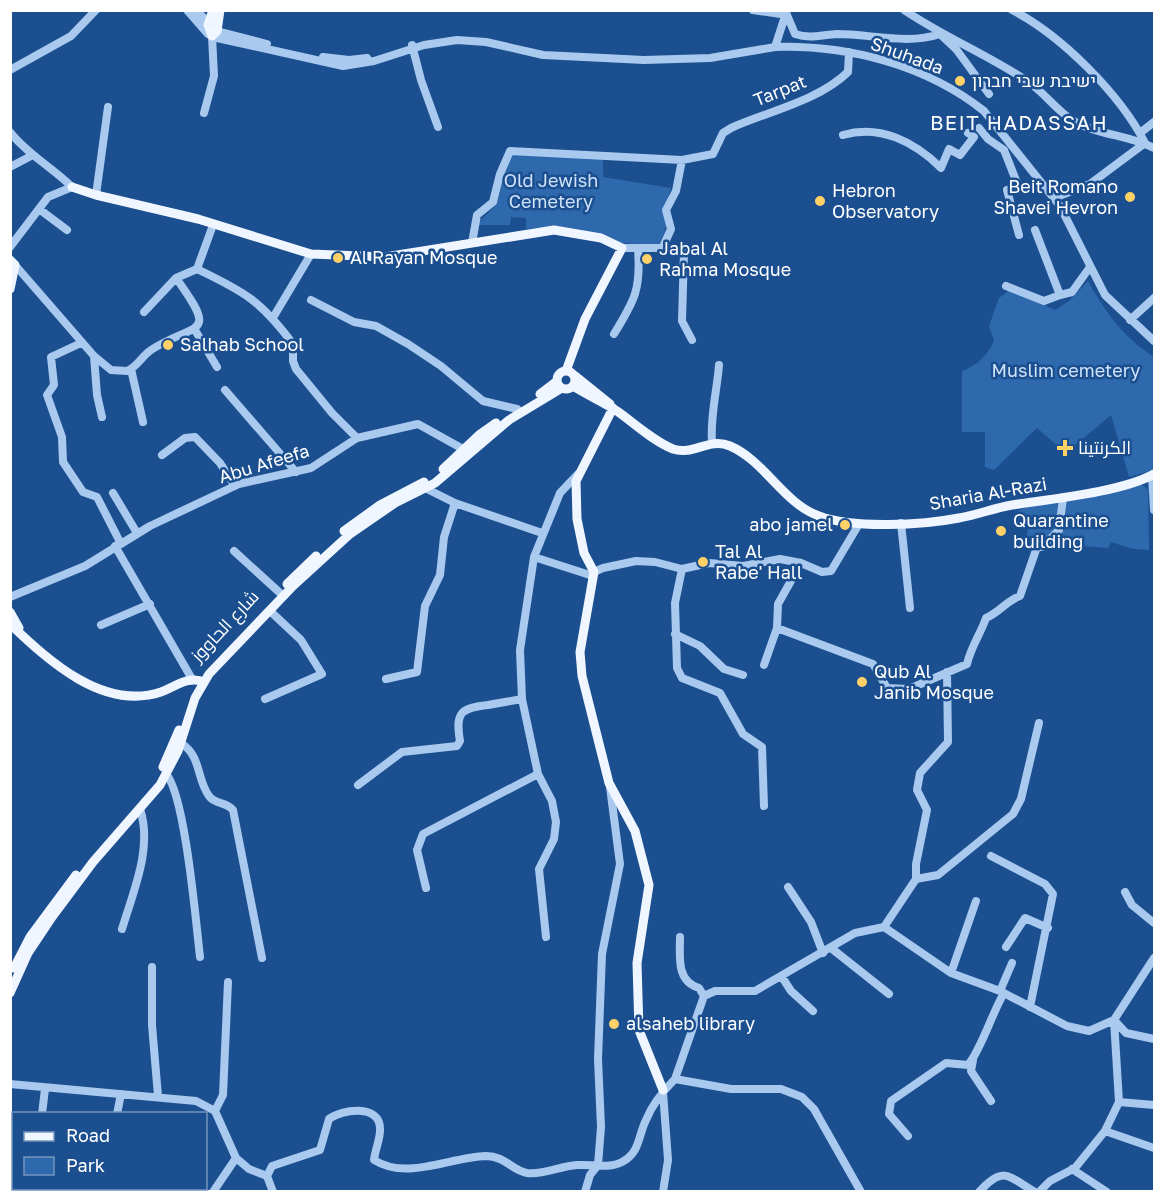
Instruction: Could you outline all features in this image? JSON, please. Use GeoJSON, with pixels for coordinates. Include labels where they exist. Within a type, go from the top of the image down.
{"type":"FeatureCollection","features":[{"type":"Feature","properties":{"kind":"main road"},"geometry":{"type":"LineString","coordinates":[[212,30],[213,10]]}},
{"type":"Feature","properties":{"kind":"main road"},"geometry":{"type":"LineString","coordinates":[[212,30],[219,10]]}},
{"type":"Feature","properties":{"kind":"main road"},"geometry":{"type":"LineString","coordinates":[[72,187],[311,254],[385,257],[555,230],[601,238],[622,248],[585,319],[570,373],[573,386]]}},
{"type":"Feature","properties":{"kind":"main road"},"geometry":{"type":"LineString","coordinates":[[10,290],[13,263]]}},
{"type":"Feature","properties":{"kind":"main road"},"geometry":{"type":"LineString","coordinates":[[559,384],[560,373],[570,373],[608,400],[613,408]]}},
{"type":"Feature","properties":{"kind":"main road"},"geometry":{"type":"LineString","coordinates":[[10,624],[60,667],[113,696],[137,697],[160,692],[198,680],[350,534],[395,503],[444,477],[509,420],[559,384],[573,386],[613,408],[674,449],[692,450],[712,442]]}},
{"type":"Feature","properties":{"kind":"main road","name":"شارع الحاووز"},"geometry":{"type":"LineString","coordinates":[[10,976],[22,951],[44,917],[103,841],[157,778],[198,680],[279,592],[301,569],[358,520],[399,494],[429,479],[463,449],[517,409],[559,384]]}},
{"type":"Feature","properties":{"kind":"main road"},"geometry":{"type":"LineString","coordinates":[[613,408],[579,473],[576,489],[577,519],[584,553],[594,574],[580,652],[609,783],[635,831],[649,885],[637,963],[639,1030],[663,1090]]}},
{"type":"Feature","properties":{"kind":"main road","name":"Sharia Al-Razi"},"geometry":{"type":"LineString","coordinates":[[712,442],[720,442],[744,454],[788,496],[808,511],[834,521],[859,524],[960,518],[995,507],[1064,498],[1153,475]]}},
{"type":"Feature","properties":{"kind":"main road"},"geometry":{"type":"LineString","coordinates":[[10,612],[25,638]]}},
{"type":"Feature","properties":{"kind":"main road"},"geometry":{"type":"LineString","coordinates":[[10,993],[36,939],[93,862],[140,809],[166,774],[195,698],[198,680]]}},
{"type":"Feature","properties":{"kind":"street"},"geometry":{"type":"LineString","coordinates":[[10,70],[79,30],[96,10]]}},
{"type":"Feature","properties":{"kind":"street"},"geometry":{"type":"LineString","coordinates":[[187,10],[212,30]]}},
{"type":"Feature","properties":{"kind":"street"},"geometry":{"type":"LineString","coordinates":[[196,10],[212,30],[214,76],[204,113]]}},
{"type":"Feature","properties":{"kind":"street"},"geometry":{"type":"LineString","coordinates":[[753,10],[787,13]]}},
{"type":"Feature","properties":{"kind":"street"},"geometry":{"type":"LineString","coordinates":[[904,10],[940,34],[997,62],[1029,82],[1073,120],[1155,148]]}},
{"type":"Feature","properties":{"kind":"street"},"geometry":{"type":"LineString","coordinates":[[1012,10],[1069,50],[1099,81],[1140,133],[1145,143]]}},
{"type":"Feature","properties":{"kind":"street"},"geometry":{"type":"LineString","coordinates":[[787,13],[795,34],[808,38],[837,34],[908,38],[931,37],[940,34]]}},
{"type":"Feature","properties":{"kind":"street"},"geometry":{"type":"LineString","coordinates":[[775,46],[787,13]]}},
{"type":"Feature","properties":{"kind":"street","name":"Shuhada"},"geometry":{"type":"LineString","coordinates":[[212,30],[343,66],[359,64],[440,36],[474,36],[531,49],[543,55],[655,60],[710,58],[775,46],[790,46],[849,52],[918,73],[971,101],[984,111],[1054,198],[1105,295],[1130,320],[1155,340]]}},
{"type":"Feature","properties":{"kind":"street"},"geometry":{"type":"LineString","coordinates":[[940,34],[956,49],[989,94]]}},
{"type":"Feature","properties":{"kind":"street"},"geometry":{"type":"LineString","coordinates":[[412,46],[420,80],[438,127]]}},
{"type":"Feature","properties":{"kind":"street","name":"Tarpat"},"geometry":{"type":"LineString","coordinates":[[682,160],[713,154],[723,133],[731,128],[817,93],[840,80],[848,72],[849,52]]}},
{"type":"Feature","properties":{"kind":"street"},"geometry":{"type":"LineString","coordinates":[[96,195],[108,107]]}},
{"type":"Feature","properties":{"kind":"street"},"geometry":{"type":"LineString","coordinates":[[1140,133],[1155,122]]}},
{"type":"Feature","properties":{"kind":"street"},"geometry":{"type":"LineString","coordinates":[[979,128],[988,139],[1004,150],[1019,188],[1007,190],[1019,235]]}},
{"type":"Feature","properties":{"kind":"street"},"geometry":{"type":"LineString","coordinates":[[843,135],[866,130],[894,137],[923,151],[941,168],[949,149],[960,155],[974,137],[968,133]]}},
{"type":"Feature","properties":{"kind":"street"},"geometry":{"type":"LineString","coordinates":[[10,132],[31,156],[58,174],[72,187],[48,196],[10,247]]}},
{"type":"Feature","properties":{"kind":"street"},"geometry":{"type":"LineString","coordinates":[[1054,198],[1090,183],[1145,143]]}},
{"type":"Feature","properties":{"kind":"street"},"geometry":{"type":"LineString","coordinates":[[472,243],[477,215],[493,202],[500,174],[510,150],[682,160],[676,191],[666,210],[671,229],[663,249]]}},
{"type":"Feature","properties":{"kind":"street"},"geometry":{"type":"LineString","coordinates":[[10,167],[31,156]]}},
{"type":"Feature","properties":{"kind":"street"},"geometry":{"type":"LineString","coordinates":[[39,209],[67,230]]}},
{"type":"Feature","properties":{"kind":"street"},"geometry":{"type":"LineString","coordinates":[[144,312],[176,278],[197,269],[213,225]]}},
{"type":"Feature","properties":{"kind":"street"},"geometry":{"type":"LineString","coordinates":[[1035,230],[1037,243],[1060,296]]}},
{"type":"Feature","properties":{"kind":"street"},"geometry":{"type":"LineString","coordinates":[[622,248],[678,248],[684,252],[682,321],[692,340]]}},
{"type":"Feature","properties":{"kind":"street"},"geometry":{"type":"LineString","coordinates":[[614,333],[631,307],[640,280],[638,249]]}},
{"type":"Feature","properties":{"kind":"street"},"geometry":{"type":"LineString","coordinates":[[274,316],[311,254]]}},
{"type":"Feature","properties":{"kind":"street"},"geometry":{"type":"LineString","coordinates":[[13,263],[81,343],[111,370],[131,369],[150,350],[195,330],[200,320],[199,309],[176,278]]}},
{"type":"Feature","properties":{"kind":"street"},"geometry":{"type":"LineString","coordinates":[[1006,286],[1044,301],[1072,292],[1090,267]]}},
{"type":"Feature","properties":{"kind":"street"},"geometry":{"type":"LineString","coordinates":[[197,269],[243,290],[274,316],[280,330],[293,344],[293,361],[296,369],[332,413],[357,438]]}},
{"type":"Feature","properties":{"kind":"street"},"geometry":{"type":"LineString","coordinates":[[1130,320],[1155,298]]}},
{"type":"Feature","properties":{"kind":"street"},"geometry":{"type":"LineString","coordinates":[[311,300],[354,322],[376,326],[400,340],[441,366],[483,401],[517,409]]}},
{"type":"Feature","properties":{"kind":"street"},"geometry":{"type":"LineString","coordinates":[[195,330],[217,367]]}},
{"type":"Feature","properties":{"kind":"street"},"geometry":{"type":"LineString","coordinates":[[81,343],[51,357],[54,385],[47,395],[62,437],[63,462],[83,492],[97,497],[117,544],[150,604],[198,680]]}},
{"type":"Feature","properties":{"kind":"street"},"geometry":{"type":"LineString","coordinates":[[94,356],[97,395],[102,417]]}},
{"type":"Feature","properties":{"kind":"street"},"geometry":{"type":"LineString","coordinates":[[712,442],[711,420],[716,404],[719,365]]}},
{"type":"Feature","properties":{"kind":"street"},"geometry":{"type":"LineString","coordinates":[[131,369],[143,422]]}},
{"type":"Feature","properties":{"kind":"street"},"geometry":{"type":"LineString","coordinates":[[225,390],[296,472]]}},
{"type":"Feature","properties":{"kind":"street","name":"Abu Afeefa"},"geometry":{"type":"LineString","coordinates":[[10,597],[85,566],[117,544],[235,486],[311,468],[357,438],[418,424],[463,449]]}},
{"type":"Feature","properties":{"kind":"street"},"geometry":{"type":"LineString","coordinates":[[162,455],[185,438],[195,437],[220,463],[235,486]]}},
{"type":"Feature","properties":{"kind":"street"},"geometry":{"type":"LineString","coordinates":[[546,937],[538,869],[554,839],[556,822],[552,801],[538,774],[522,699],[520,650],[534,557],[542,533],[561,493],[579,473]]}},
{"type":"Feature","properties":{"kind":"street"},"geometry":{"type":"LineString","coordinates":[[1153,475],[1155,510]]}},
{"type":"Feature","properties":{"kind":"street"},"geometry":{"type":"LineString","coordinates":[[425,488],[454,504],[542,533]]}},
{"type":"Feature","properties":{"kind":"street"},"geometry":{"type":"LineString","coordinates":[[113,493],[138,533]]}},
{"type":"Feature","properties":{"kind":"street"},"geometry":{"type":"LineString","coordinates":[[777,628],[873,664],[887,688],[909,689],[967,664],[973,642],[980,633],[986,618],[999,613],[1009,600],[1020,596],[1037,547],[1042,547],[1059,530],[1064,498]]}},
{"type":"Feature","properties":{"kind":"street"},"geometry":{"type":"LineString","coordinates":[[386,680],[417,672],[425,606],[429,593],[440,575],[444,537],[454,504]]}},
{"type":"Feature","properties":{"kind":"street"},"geometry":{"type":"LineString","coordinates":[[901,523],[910,608]]}},
{"type":"Feature","properties":{"kind":"street"},"geometry":{"type":"LineString","coordinates":[[534,557],[594,574],[603,568],[636,561],[655,562],[682,569],[709,563],[743,566],[780,559],[801,563],[822,572],[831,571],[859,524]]}},
{"type":"Feature","properties":{"kind":"street"},"geometry":{"type":"LineString","coordinates":[[234,551],[279,592]]}},
{"type":"Feature","properties":{"kind":"street"},"geometry":{"type":"LineString","coordinates":[[764,665],[777,628],[778,604],[801,563]]}},
{"type":"Feature","properties":{"kind":"street"},"geometry":{"type":"LineString","coordinates":[[682,569],[675,603],[677,668],[682,678],[720,693],[743,734],[762,747],[764,806]]}},
{"type":"Feature","properties":{"kind":"street"},"geometry":{"type":"LineString","coordinates":[[101,626],[150,604]]}},
{"type":"Feature","properties":{"kind":"street"},"geometry":{"type":"LineString","coordinates":[[265,699],[322,674],[301,640],[270,611]]}},
{"type":"Feature","properties":{"kind":"street"},"geometry":{"type":"LineString","coordinates":[[675,634],[700,646],[724,669],[743,675]]}},
{"type":"Feature","properties":{"kind":"street"},"geometry":{"type":"LineString","coordinates":[[273,1191],[267,1176],[270,1168],[276,1163],[320,1150],[324,1143],[327,1123],[333,1116],[359,1111],[372,1113],[378,1118],[381,1128],[374,1160],[396,1168],[421,1167],[485,1156],[497,1157],[524,1173],[541,1173],[577,1165],[623,1162],[636,1151],[646,1120],[663,1090],[675,1079],[704,996],[715,991],[755,991],[855,933],[884,927],[916,879],[916,864],[927,810],[917,790],[920,772],[948,742],[947,672]]}},
{"type":"Feature","properties":{"kind":"street"},"geometry":{"type":"LineString","coordinates":[[358,784],[402,752],[457,746],[460,741],[457,726],[460,714],[470,706],[522,699]]}},
{"type":"Feature","properties":{"kind":"street"},"geometry":{"type":"LineString","coordinates":[[916,879],[938,875],[1013,814],[1021,799],[1039,723]]}},
{"type":"Feature","properties":{"kind":"street"},"geometry":{"type":"LineString","coordinates":[[180,742],[194,754],[207,794],[212,800],[226,804],[233,810],[262,958]]}},
{"type":"Feature","properties":{"kind":"street"},"geometry":{"type":"LineString","coordinates":[[166,774],[176,791],[189,860],[200,957]]}},
{"type":"Feature","properties":{"kind":"street"},"geometry":{"type":"LineString","coordinates":[[426,888],[417,850],[423,834],[538,774]]}},
{"type":"Feature","properties":{"kind":"street"},"geometry":{"type":"LineString","coordinates":[[585,1191],[590,1174],[598,1165],[601,1127],[598,1059],[602,954],[620,864],[609,783]]}},
{"type":"Feature","properties":{"kind":"street"},"geometry":{"type":"LineString","coordinates":[[122,929],[138,878],[144,841],[146,827],[140,809]]}},
{"type":"Feature","properties":{"kind":"street"},"geometry":{"type":"LineString","coordinates":[[991,856],[1051,889],[1053,899],[1048,928],[1030,1007]]}},
{"type":"Feature","properties":{"kind":"street"},"geometry":{"type":"LineString","coordinates":[[788,887],[811,922],[823,953]]}},
{"type":"Feature","properties":{"kind":"street"},"geometry":{"type":"LineString","coordinates":[[1125,892],[1132,905],[1155,923]]}},
{"type":"Feature","properties":{"kind":"street"},"geometry":{"type":"LineString","coordinates":[[951,973],[976,901]]}},
{"type":"Feature","properties":{"kind":"street"},"geometry":{"type":"LineString","coordinates":[[1006,947],[1025,918],[1048,928]]}},
{"type":"Feature","properties":{"kind":"street"},"geometry":{"type":"LineString","coordinates":[[884,927],[951,973],[1002,992],[1067,1026],[1089,1031],[1114,1020],[1155,958]]}},
{"type":"Feature","properties":{"kind":"street"},"geometry":{"type":"LineString","coordinates":[[680,937],[682,975],[692,986],[699,988],[704,996]]}},
{"type":"Feature","properties":{"kind":"street"},"geometry":{"type":"LineString","coordinates":[[831,948],[889,994]]}},
{"type":"Feature","properties":{"kind":"street"},"geometry":{"type":"LineString","coordinates":[[991,1101],[978,1086],[971,1071],[974,1058],[1012,963]]}},
{"type":"Feature","properties":{"kind":"street"},"geometry":{"type":"LineString","coordinates":[[152,967],[152,1024],[158,1096]]}},
{"type":"Feature","properties":{"kind":"street"},"geometry":{"type":"LineString","coordinates":[[782,977],[791,991],[813,1011]]}},
{"type":"Feature","properties":{"kind":"street"},"geometry":{"type":"LineString","coordinates":[[215,1111],[223,1095],[228,982]]}},
{"type":"Feature","properties":{"kind":"street"},"geometry":{"type":"LineString","coordinates":[[1114,1020],[1126,1033],[1155,1039]]}},
{"type":"Feature","properties":{"kind":"street"},"geometry":{"type":"LineString","coordinates":[[979,1191],[992,1176],[1003,1175],[1037,1191],[1072,1169],[1105,1131],[1119,1102],[1114,1020]]}},
{"type":"Feature","properties":{"kind":"street"},"geometry":{"type":"LineString","coordinates":[[908,1136],[889,1114],[891,1101],[939,1066],[946,1063],[968,1065],[974,1058]]}},
{"type":"Feature","properties":{"kind":"street"},"geometry":{"type":"LineString","coordinates":[[675,1079],[731,1089],[782,1089],[802,1097],[814,1109],[861,1191]]}},
{"type":"Feature","properties":{"kind":"street"},"geometry":{"type":"LineString","coordinates":[[10,1084],[196,1101],[215,1111],[236,1158],[249,1168],[267,1176]]}},
{"type":"Feature","properties":{"kind":"street"},"geometry":{"type":"LineString","coordinates":[[42,1112],[45,1089]]}},
{"type":"Feature","properties":{"kind":"street"},"geometry":{"type":"LineString","coordinates":[[663,1090],[668,1160],[663,1191]]}},
{"type":"Feature","properties":{"kind":"street"},"geometry":{"type":"LineString","coordinates":[[117,1112],[121,1094]]}},
{"type":"Feature","properties":{"kind":"street"},"geometry":{"type":"LineString","coordinates":[[1119,1102],[1155,1105]]}},
{"type":"Feature","properties":{"kind":"street"},"geometry":{"type":"LineString","coordinates":[[1105,1131],[1155,1148]]}},
{"type":"Feature","properties":{"kind":"street"},"geometry":{"type":"LineString","coordinates":[[213,1191],[236,1158]]}},
{"type":"Feature","properties":{"kind":"street"},"geometry":{"type":"LineString","coordinates":[[1072,1169],[1107,1191]]}},
{"type":"Feature","properties":{"kind":"green space","name":"Old Jewish Cemetery"},"geometry":{"type":"Polygon","coordinates":[[[523,153],[603,159],[603,177],[671,188],[665,229],[659,245],[620,243],[598,234],[562,227],[526,229],[526,218],[511,217],[510,225],[477,225],[496,204],[508,161],[512,155],[523,153]]]}},
{"type":"Feature","properties":{"kind":"green space","name":"Muslim cemetery"},"geometry":{"type":"Polygon","coordinates":[[[1088,281],[1116,324],[1143,350],[1154,357],[1154,470],[1129,477],[1111,415],[1066,453],[1037,428],[994,470],[985,467],[985,432],[962,432],[962,371],[981,359],[994,341],[989,326],[999,298],[1011,289],[1055,310],[1069,301],[1088,281]]]}},
{"type":"Feature","properties":{"kind":"green space"},"geometry":{"type":"Polygon","coordinates":[[[1140,483],[1148,490],[1149,550],[1133,549],[1111,542],[1108,548],[1056,544],[1054,540],[1062,528],[1066,502],[1074,498],[1140,483]]]}},
{"type":"Feature","properties":{"kind":"green space"},"geometry":{"type":"Polygon","coordinates":[[[1058,502],[1059,525],[1042,544],[1026,543],[1029,519],[1014,518],[1016,512],[1030,505],[1058,502]]]}},
{"type":"Feature","properties":{"kind":"place","name":"ישיבת שבי חברון"},"geometry":{"type":"Point","coordinates":[960,81]}},
{"type":"Feature","properties":{"kind":"place","name":"Beit Romano Shavei Hevron"},"geometry":{"type":"Point","coordinates":[1130,197]}},
{"type":"Feature","properties":{"kind":"place","name":"Hebron Observatory"},"geometry":{"type":"Point","coordinates":[820,201]}},
{"type":"Feature","properties":{"kind":"place","name":"Al Rayan Mosque"},"geometry":{"type":"Point","coordinates":[338,258]}},
{"type":"Feature","properties":{"kind":"place","name":"Jabal Al Rahma Mosque"},"geometry":{"type":"Point","coordinates":[647,259]}},
{"type":"Feature","properties":{"kind":"place","name":"Salhab School"},"geometry":{"type":"Point","coordinates":[168,345]}},
{"type":"Feature","properties":{"kind":"place","name":"الكرنتينا"},"geometry":{"type":"Point","coordinates":[1065,448]}},
{"type":"Feature","properties":{"kind":"place","name":"abo jamel"},"geometry":{"type":"Point","coordinates":[845,525]}},
{"type":"Feature","properties":{"kind":"place","name":"Quarantine building"},"geometry":{"type":"Point","coordinates":[1001,531]}},
{"type":"Feature","properties":{"kind":"place","name":"Tal Al Rabe' Hall"},"geometry":{"type":"Point","coordinates":[703,562]}},
{"type":"Feature","properties":{"kind":"place","name":"Qub Al Janib Mosque"},"geometry":{"type":"Point","coordinates":[862,682]}},
{"type":"Feature","properties":{"kind":"place","name":"alsaheb library"},"geometry":{"type":"Point","coordinates":[614,1024]}},
{"type":"Feature","properties":{"kind":"district","name":"BEIT HADASSAH"},"geometry":{"type":"Point","coordinates":[1019,123]}}]}
